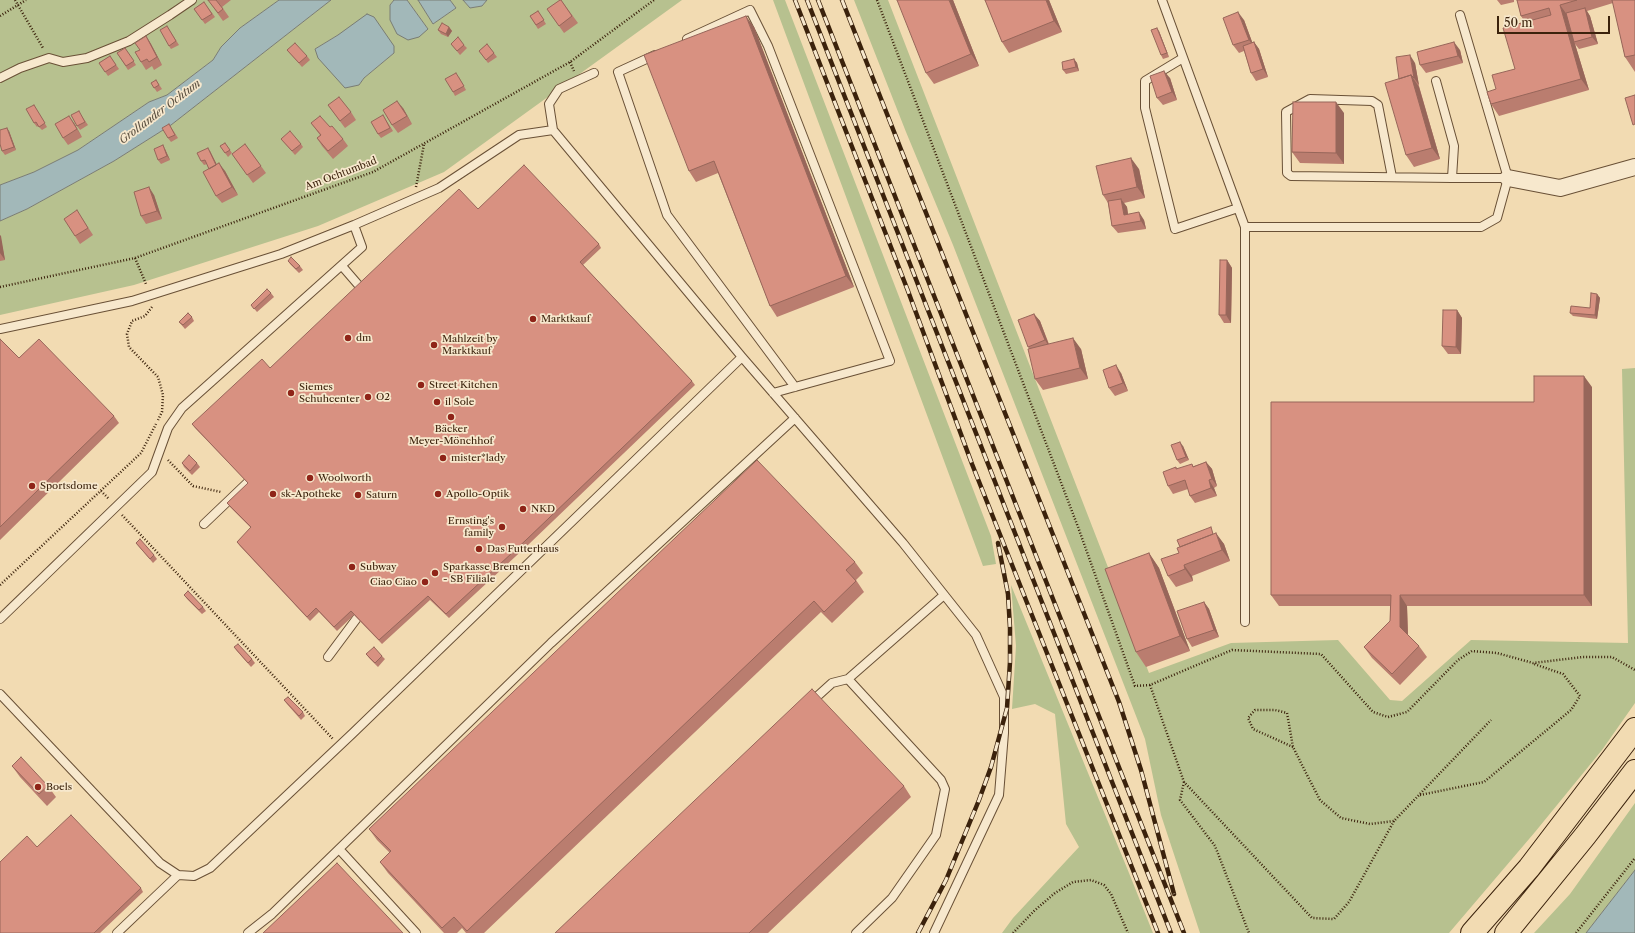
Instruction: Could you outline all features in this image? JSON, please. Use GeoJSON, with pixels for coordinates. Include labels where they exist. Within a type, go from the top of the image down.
{"type":"FeatureCollection","features":[{"type":"Feature","properties":{"kind":"highway"},"geometry":{"type":"LineString","coordinates":[[1472,933],[1528,868],[1635,729]]}},
{"type":"Feature","properties":{"kind":"highway"},"geometry":{"type":"LineString","coordinates":[[1506,933],[1585,836],[1635,771]]}},
{"type":"Feature","properties":{"kind":"street"},"geometry":{"type":"LineString","coordinates":[[1508,178],[1560,188],[1635,167]]}},
{"type":"Feature","properties":{"kind":"lane"},"geometry":{"type":"LineString","coordinates":[[0,78],[20,68],[49,58],[63,62],[87,58],[129,40],[192,0]]}},
{"type":"Feature","properties":{"kind":"lane"},"geometry":{"type":"LineString","coordinates":[[1162,0],[1245,227],[1245,622]]}},
{"type":"Feature","properties":{"kind":"lane"},"geometry":{"type":"LineString","coordinates":[[680,42],[750,10],[768,46],[890,361],[773,393]]}},
{"type":"Feature","properties":{"kind":"lane"},"geometry":{"type":"LineString","coordinates":[[1245,227],[1481,227],[1497,218],[1508,178],[1460,15]]}},
{"type":"Feature","properties":{"kind":"lane"},"geometry":{"type":"LineString","coordinates":[[660,52],[618,72],[667,215],[795,387]]}},
{"type":"Feature","properties":{"kind":"lane"},"geometry":{"type":"LineString","coordinates":[[1183,58],[1146,81],[1145,108],[1175,229],[1238,208]]}},
{"type":"Feature","properties":{"kind":"lane"},"geometry":{"type":"LineString","coordinates":[[594,73],[559,89],[549,104],[553,130],[742,357],[903,543],[976,635],[1004,696],[1004,733],[999,795],[934,933]]}},
{"type":"Feature","properties":{"kind":"lane"},"geometry":{"type":"LineString","coordinates":[[1436,81],[1454,146],[1452,178]]}},
{"type":"Feature","properties":{"kind":"lane"},"geometry":{"type":"LineString","coordinates":[[1392,177],[1378,105],[1372,101],[1310,99],[1286,112],[1286,173],[1291,176],[1452,178],[1508,178]]}},
{"type":"Feature","properties":{"kind":"lane"},"geometry":{"type":"LineString","coordinates":[[0,329],[132,301],[281,254],[354,225],[439,188],[519,135],[553,130]]}},
{"type":"Feature","properties":{"kind":"lane"},"geometry":{"type":"LineString","coordinates":[[0,619],[152,472],[168,428],[182,408],[362,247],[354,225]]}},
{"type":"Feature","properties":{"kind":"lane"},"geometry":{"type":"LineString","coordinates":[[342,266],[361,288]]}},
{"type":"Feature","properties":{"kind":"lane"},"geometry":{"type":"LineString","coordinates":[[0,694],[160,863],[178,875],[194,876],[210,868],[353,733],[742,357]]}},
{"type":"Feature","properties":{"kind":"lane"},"geometry":{"type":"LineString","coordinates":[[248,933],[272,914],[551,643],[795,418]]}},
{"type":"Feature","properties":{"kind":"lane"},"geometry":{"type":"LineString","coordinates":[[204,524],[247,483]]}},
{"type":"Feature","properties":{"kind":"lane"},"geometry":{"type":"LineString","coordinates":[[804,709],[832,683],[848,678],[944,595]]}},
{"type":"Feature","properties":{"kind":"lane"},"geometry":{"type":"LineString","coordinates":[[328,657],[366,606]]}},
{"type":"Feature","properties":{"kind":"lane"},"geometry":{"type":"LineString","coordinates":[[848,678],[941,780],[946,790],[936,835],[892,898],[856,933]]}},
{"type":"Feature","properties":{"kind":"lane"},"geometry":{"type":"LineString","coordinates":[[339,849],[416,933]]}},
{"type":"Feature","properties":{"kind":"lane"},"geometry":{"type":"LineString","coordinates":[[117,933],[178,875]]}},
{"type":"Feature","properties":{"kind":"path"},"geometry":{"type":"LineString","coordinates":[[15,0],[49,58]]}},
{"type":"Feature","properties":{"kind":"path"},"geometry":{"type":"LineString","coordinates":[[0,16],[26,0]]}},
{"type":"Feature","properties":{"kind":"path","name":"Am Ochtumbad"},"geometry":{"type":"LineString","coordinates":[[0,287],[135,258],[373,172],[570,62],[654,0]]}},
{"type":"Feature","properties":{"kind":"path"},"geometry":{"type":"LineString","coordinates":[[877,0],[1078,527],[1135,686],[1150,685],[1232,650],[1321,654],[1374,712],[1388,716],[1407,712],[1458,660],[1472,651],[1497,653],[1533,663],[1563,674],[1580,696],[1571,710],[1484,782],[1419,796]]}},
{"type":"Feature","properties":{"kind":"path"},"geometry":{"type":"LineString","coordinates":[[414,198],[424,144]]}},
{"type":"Feature","properties":{"kind":"path"},"geometry":{"type":"LineString","coordinates":[[0,585],[141,453],[162,412],[163,394],[158,377],[130,347],[127,334],[132,321],[145,316],[152,308],[150,296],[135,258]]}},
{"type":"Feature","properties":{"kind":"path"},"geometry":{"type":"LineString","coordinates":[[145,445],[160,450],[193,486],[234,495]]}},
{"type":"Feature","properties":{"kind":"path"},"geometry":{"type":"LineString","coordinates":[[101,491],[140,535],[339,746]]}},
{"type":"Feature","properties":{"kind":"path"},"geometry":{"type":"LineString","coordinates":[[1533,663],[1583,657],[1612,658],[1635,670]]}},
{"type":"Feature","properties":{"kind":"path"},"geometry":{"type":"LineString","coordinates":[[1150,685],[1184,782],[1312,918],[1334,919],[1349,902],[1394,821],[1491,720]]}},
{"type":"Feature","properties":{"kind":"path"},"geometry":{"type":"LineString","coordinates":[[1293,747],[1253,729],[1248,718],[1255,710],[1276,710],[1287,713],[1293,747],[1320,800],[1341,818],[1370,824],[1394,821]]}},
{"type":"Feature","properties":{"kind":"path"},"geometry":{"type":"LineString","coordinates":[[1184,782],[1180,800],[1215,846],[1249,933]]}},
{"type":"Feature","properties":{"kind":"path"},"geometry":{"type":"LineString","coordinates":[[1576,933],[1635,858]]}},
{"type":"Feature","properties":{"kind":"path"},"geometry":{"type":"LineString","coordinates":[[1012,933],[1034,910],[1055,893],[1073,882],[1091,880],[1104,885],[1111,894],[1128,933]]}},
{"type":"Feature","properties":{"kind":"green space"},"geometry":{"type":"Polygon","coordinates":[[[0,0],[279,0],[240,28],[221,47],[213,60],[167,95],[149,102],[78,150],[34,172],[0,185],[0,0]]]}},
{"type":"Feature","properties":{"kind":"green space"},"geometry":{"type":"Polygon","coordinates":[[[331,0],[394,0],[390,5],[428,29],[407,0],[418,0],[433,24],[456,8],[450,0],[463,0],[470,8],[482,6],[487,0],[682,0],[444,172],[318,226],[134,285],[0,315],[0,221],[27,209],[114,161],[171,125],[331,0]],[[338,35],[315,49],[345,87],[359,85],[364,78],[394,53],[394,46],[338,35]]]}},
{"type":"Feature","properties":{"kind":"green space"},"geometry":{"type":"Polygon","coordinates":[[[773,0],[785,0],[991,536],[996,564],[983,566],[773,0]]]}},
{"type":"Feature","properties":{"kind":"green space"},"geometry":{"type":"Polygon","coordinates":[[[854,0],[888,0],[1149,673],[1231,643],[1338,640],[1390,700],[1402,701],[1471,640],[1628,643],[1622,369],[1635,368],[1635,703],[1602,750],[1449,933],[1200,933],[1161,815],[1145,739],[953,245],[906,132],[854,0]]]}},
{"type":"Feature","properties":{"kind":"green space"},"geometry":{"type":"Polygon","coordinates":[[[1011,585],[1153,933],[1002,933],[1013,918],[1079,847],[1066,824],[1055,714],[1035,704],[1012,709],[1016,646],[1011,585]]]}},
{"type":"Feature","properties":{"kind":"green space"},"geometry":{"type":"Polygon","coordinates":[[[1635,803],[1635,870],[1586,933],[1534,933],[1570,894],[1635,803]]]}},
{"type":"Feature","properties":{"kind":"water","name":"Grollander Ochtum"},"geometry":{"type":"Polygon","coordinates":[[[279,0],[331,0],[171,125],[114,161],[27,209],[0,221],[0,185],[34,172],[78,150],[149,102],[167,95],[213,60],[221,47],[240,28],[279,0]]]}},
{"type":"Feature","properties":{"kind":"water"},"geometry":{"type":"Polygon","coordinates":[[[394,0],[407,0],[428,29],[419,37],[408,40],[397,34],[390,20],[390,5],[394,0]]]}},
{"type":"Feature","properties":{"kind":"water"},"geometry":{"type":"Polygon","coordinates":[[[418,0],[450,0],[456,8],[433,24],[418,0]]]}},
{"type":"Feature","properties":{"kind":"water"},"geometry":{"type":"Polygon","coordinates":[[[463,0],[487,0],[482,6],[470,8],[463,0]]]}},
{"type":"Feature","properties":{"kind":"water"},"geometry":{"type":"Polygon","coordinates":[[[367,14],[374,17],[394,46],[394,53],[364,78],[359,85],[345,88],[318,58],[315,49],[338,35],[367,14]]]}},
{"type":"Feature","properties":{"kind":"water"},"geometry":{"type":"Polygon","coordinates":[[[1635,870],[1635,933],[1586,933],[1635,870]]]}},
{"type":"Feature","properties":{"kind":"building"},"geometry":{"type":"Polygon","coordinates":[[[208,0],[216,0],[223,9],[218,13],[208,0]]]}},
{"type":"Feature","properties":{"kind":"building"},"geometry":{"type":"Polygon","coordinates":[[[560,0],[572,16],[559,26],[547,9],[560,0]]]}},
{"type":"Feature","properties":{"kind":"building"},"geometry":{"type":"Polygon","coordinates":[[[897,0],[949,0],[971,54],[926,73],[897,0]]]}},
{"type":"Feature","properties":{"kind":"building"},"geometry":{"type":"Polygon","coordinates":[[[985,0],[1046,0],[1054,21],[1002,42],[985,0]]]}},
{"type":"Feature","properties":{"kind":"building"},"geometry":{"type":"Polygon","coordinates":[[[1517,0],[1577,0],[1560,5],[1581,79],[1491,104],[1487,92],[1496,89],[1492,75],[1515,69],[1503,28],[1551,15],[1549,8],[1521,16],[1517,0]]]}},
{"type":"Feature","properties":{"kind":"building"},"geometry":{"type":"Polygon","coordinates":[[[1612,0],[1635,0],[1635,55],[1625,57],[1612,0]]]}},
{"type":"Feature","properties":{"kind":"building"},"geometry":{"type":"Polygon","coordinates":[[[204,2],[212,14],[202,20],[194,9],[204,2]]]}},
{"type":"Feature","properties":{"kind":"building"},"geometry":{"type":"Polygon","coordinates":[[[1585,8],[1592,37],[1574,42],[1566,13],[1585,8]]]}},
{"type":"Feature","properties":{"kind":"building"},"geometry":{"type":"Polygon","coordinates":[[[538,11],[544,20],[536,25],[530,16],[538,11]]]}},
{"type":"Feature","properties":{"kind":"building"},"geometry":{"type":"Polygon","coordinates":[[[1238,12],[1249,40],[1233,45],[1223,18],[1238,12]]]}},
{"type":"Feature","properties":{"kind":"building"},"geometry":{"type":"Polygon","coordinates":[[[746,16],[846,276],[770,306],[714,161],[689,171],[644,55],[746,16]]]}},
{"type":"Feature","properties":{"kind":"building"},"geometry":{"type":"Polygon","coordinates":[[[442,23],[449,27],[446,34],[438,30],[442,23]]]}},
{"type":"Feature","properties":{"kind":"building"},"geometry":{"type":"Polygon","coordinates":[[[167,26],[176,41],[169,46],[160,30],[167,26]]]}},
{"type":"Feature","properties":{"kind":"building"},"geometry":{"type":"Polygon","coordinates":[[[1157,28],[1167,53],[1161,55],[1151,30],[1157,28]]]}},
{"type":"Feature","properties":{"kind":"building"},"geometry":{"type":"Polygon","coordinates":[[[146,36],[157,57],[149,62],[147,59],[141,62],[135,52],[140,50],[135,43],[146,36]]]}},
{"type":"Feature","properties":{"kind":"building"},"geometry":{"type":"Polygon","coordinates":[[[458,37],[464,45],[457,51],[451,44],[458,37]]]}},
{"type":"Feature","properties":{"kind":"building"},"geometry":{"type":"Polygon","coordinates":[[[1254,42],[1263,69],[1251,73],[1243,46],[1254,42]]]}},
{"type":"Feature","properties":{"kind":"building"},"geometry":{"type":"Polygon","coordinates":[[[1454,42],[1458,56],[1420,65],[1417,52],[1454,42]]]}},
{"type":"Feature","properties":{"kind":"building"},"geometry":{"type":"Polygon","coordinates":[[[295,43],[307,56],[299,63],[287,50],[295,43]]]}},
{"type":"Feature","properties":{"kind":"building"},"geometry":{"type":"Polygon","coordinates":[[[487,44],[494,53],[486,60],[479,51],[487,44]]]}},
{"type":"Feature","properties":{"kind":"building"},"geometry":{"type":"Polygon","coordinates":[[[125,48],[134,61],[126,66],[117,53],[125,48]]]}},
{"type":"Feature","properties":{"kind":"building"},"geometry":{"type":"Polygon","coordinates":[[[1410,55],[1414,78],[1411,75],[1399,79],[1396,57],[1410,55]]]}},
{"type":"Feature","properties":{"kind":"building"},"geometry":{"type":"Polygon","coordinates":[[[110,56],[116,65],[105,72],[99,63],[110,56]]]}},
{"type":"Feature","properties":{"kind":"building"},"geometry":{"type":"Polygon","coordinates":[[[1074,59],[1076,67],[1063,70],[1062,62],[1074,59]]]}},
{"type":"Feature","properties":{"kind":"building"},"geometry":{"type":"Polygon","coordinates":[[[1164,71],[1172,92],[1157,98],[1150,76],[1164,71]]]}},
{"type":"Feature","properties":{"kind":"building"},"geometry":{"type":"Polygon","coordinates":[[[456,73],[464,86],[453,92],[445,79],[456,73]]]}},
{"type":"Feature","properties":{"kind":"building"},"geometry":{"type":"Polygon","coordinates":[[[1411,75],[1432,148],[1406,155],[1385,83],[1411,75]]]}},
{"type":"Feature","properties":{"kind":"building"},"geometry":{"type":"Polygon","coordinates":[[[156,80],[159,85],[154,88],[151,83],[156,80]]]}},
{"type":"Feature","properties":{"kind":"building"},"geometry":{"type":"Polygon","coordinates":[[[1635,95],[1635,124],[1633,125],[1625,98],[1635,95]]]}},
{"type":"Feature","properties":{"kind":"building"},"geometry":{"type":"Polygon","coordinates":[[[339,97],[351,112],[340,121],[328,105],[339,97]]]}},
{"type":"Feature","properties":{"kind":"building"},"geometry":{"type":"Polygon","coordinates":[[[397,101],[407,116],[392,125],[383,110],[397,101]]]}},
{"type":"Feature","properties":{"kind":"building"},"geometry":{"type":"Polygon","coordinates":[[[1293,102],[1336,102],[1336,153],[1292,152],[1293,102]]]}},
{"type":"Feature","properties":{"kind":"building"},"geometry":{"type":"Polygon","coordinates":[[[34,105],[45,123],[39,127],[36,122],[34,123],[26,109],[34,105]]]}},
{"type":"Feature","properties":{"kind":"building"},"geometry":{"type":"Polygon","coordinates":[[[79,111],[85,122],[77,126],[71,115],[79,111]]]}},
{"type":"Feature","properties":{"kind":"building"},"geometry":{"type":"Polygon","coordinates":[[[383,115],[390,128],[378,134],[371,122],[383,115]]]}},
{"type":"Feature","properties":{"kind":"building"},"geometry":{"type":"Polygon","coordinates":[[[69,116],[77,129],[63,138],[55,124],[69,116]]]}},
{"type":"Feature","properties":{"kind":"building"},"geometry":{"type":"Polygon","coordinates":[[[320,116],[330,127],[332,126],[343,139],[328,151],[317,138],[321,135],[311,123],[320,116]]]}},
{"type":"Feature","properties":{"kind":"building"},"geometry":{"type":"Polygon","coordinates":[[[169,124],[175,135],[168,138],[162,128],[169,124]]]}},
{"type":"Feature","properties":{"kind":"building"},"geometry":{"type":"Polygon","coordinates":[[[7,128],[14,147],[2,151],[0,144],[0,130],[7,128]]]}},
{"type":"Feature","properties":{"kind":"building"},"geometry":{"type":"Polygon","coordinates":[[[290,131],[301,144],[292,151],[281,139],[290,131]]]}},
{"type":"Feature","properties":{"kind":"building"},"geometry":{"type":"Polygon","coordinates":[[[225,143],[230,150],[225,153],[220,146],[225,143]]]}},
{"type":"Feature","properties":{"kind":"building"},"geometry":{"type":"Polygon","coordinates":[[[245,144],[261,166],[247,175],[232,154],[245,144]]]}},
{"type":"Feature","properties":{"kind":"building"},"geometry":{"type":"Polygon","coordinates":[[[163,145],[167,156],[158,160],[154,149],[163,145]]]}},
{"type":"Feature","properties":{"kind":"building"},"geometry":{"type":"Polygon","coordinates":[[[208,148],[216,165],[209,169],[205,160],[201,161],[197,153],[208,148]]]}},
{"type":"Feature","properties":{"kind":"building"},"geometry":{"type":"Polygon","coordinates":[[[1131,158],[1137,187],[1103,195],[1096,166],[1131,158]]]}},
{"type":"Feature","properties":{"kind":"building"},"geometry":{"type":"Polygon","coordinates":[[[219,163],[232,187],[216,196],[203,172],[219,163]]]}},
{"type":"Feature","properties":{"kind":"building"},"geometry":{"type":"Polygon","coordinates":[[[524,165],[599,244],[580,262],[692,381],[526,540],[446,614],[428,596],[379,640],[351,611],[334,627],[316,608],[307,617],[237,542],[251,527],[227,503],[248,483],[192,424],[262,359],[270,368],[459,189],[478,209],[524,165]]]}},
{"type":"Feature","properties":{"kind":"building"},"geometry":{"type":"Polygon","coordinates":[[[149,187],[157,211],[141,216],[134,192],[149,187]]]}},
{"type":"Feature","properties":{"kind":"building"},"geometry":{"type":"Polygon","coordinates":[[[1121,199],[1124,215],[1139,212],[1141,221],[1112,226],[1108,201],[1121,199]]]}},
{"type":"Feature","properties":{"kind":"building"},"geometry":{"type":"Polygon","coordinates":[[[77,210],[88,228],[75,236],[64,219],[77,210]]]}},
{"type":"Feature","properties":{"kind":"building"},"geometry":{"type":"Polygon","coordinates":[[[291,257],[300,266],[296,269],[288,261],[291,257]]]}},
{"type":"Feature","properties":{"kind":"building"},"geometry":{"type":"Polygon","coordinates":[[[1220,260],[1227,260],[1226,315],[1219,315],[1220,260]]]}},
{"type":"Feature","properties":{"kind":"building"},"geometry":{"type":"Polygon","coordinates":[[[267,289],[271,293],[254,309],[251,305],[267,289]]]}},
{"type":"Feature","properties":{"kind":"building"},"geometry":{"type":"Polygon","coordinates":[[[1591,293],[1597,294],[1595,315],[1570,313],[1571,306],[1590,308],[1591,293]]]}},
{"type":"Feature","properties":{"kind":"building"},"geometry":{"type":"Polygon","coordinates":[[[1443,310],[1457,310],[1456,347],[1442,346],[1443,310]]]}},
{"type":"Feature","properties":{"kind":"building"},"geometry":{"type":"Polygon","coordinates":[[[188,313],[192,317],[183,325],[179,322],[188,313]]]}},
{"type":"Feature","properties":{"kind":"building"},"geometry":{"type":"Polygon","coordinates":[[[1034,314],[1045,340],[1028,347],[1018,320],[1034,314]]]}},
{"type":"Feature","properties":{"kind":"building"},"geometry":{"type":"Polygon","coordinates":[[[1073,338],[1080,368],[1035,379],[1028,349],[1073,338]]]}},
{"type":"Feature","properties":{"kind":"building"},"geometry":{"type":"Polygon","coordinates":[[[0,339],[19,358],[39,339],[114,416],[0,527],[0,339]]]}},
{"type":"Feature","properties":{"kind":"building"},"geometry":{"type":"Polygon","coordinates":[[[1116,365],[1123,383],[1109,388],[1103,370],[1116,365]]]}},
{"type":"Feature","properties":{"kind":"building"},"geometry":{"type":"Polygon","coordinates":[[[1534,376],[1584,376],[1584,595],[1400,595],[1400,627],[1419,646],[1392,674],[1364,647],[1390,621],[1391,595],[1271,595],[1271,402],[1534,402],[1534,376]]]}},
{"type":"Feature","properties":{"kind":"building"},"geometry":{"type":"Polygon","coordinates":[[[1180,442],[1186,457],[1177,460],[1171,445],[1180,442]]]}},
{"type":"Feature","properties":{"kind":"building"},"geometry":{"type":"Polygon","coordinates":[[[189,455],[197,463],[190,471],[182,463],[189,455]]]}},
{"type":"Feature","properties":{"kind":"building"},"geometry":{"type":"Polygon","coordinates":[[[757,460],[855,562],[846,570],[856,581],[824,612],[814,601],[467,931],[454,917],[442,928],[380,862],[391,851],[369,829],[757,460]]]}},
{"type":"Feature","properties":{"kind":"building"},"geometry":{"type":"Polygon","coordinates":[[[1206,462],[1212,479],[1209,480],[1211,488],[1190,496],[1185,480],[1168,486],[1163,472],[1176,467],[1176,469],[1192,464],[1193,467],[1206,462]]]}},
{"type":"Feature","properties":{"kind":"building"},"geometry":{"type":"Polygon","coordinates":[[[1211,527],[1213,534],[1180,547],[1177,540],[1211,527]]]}},
{"type":"Feature","properties":{"kind":"building"},"geometry":{"type":"Polygon","coordinates":[[[1216,533],[1222,550],[1184,565],[1185,569],[1168,576],[1161,559],[1179,553],[1177,548],[1216,533]]]}},
{"type":"Feature","properties":{"kind":"building"},"geometry":{"type":"Polygon","coordinates":[[[140,539],[154,555],[150,559],[136,543],[140,539]]]}},
{"type":"Feature","properties":{"kind":"building"},"geometry":{"type":"Polygon","coordinates":[[[1149,553],[1180,636],[1136,652],[1105,569],[1149,553]]]}},
{"type":"Feature","properties":{"kind":"building"},"geometry":{"type":"Polygon","coordinates":[[[188,591],[203,607],[199,610],[184,595],[188,591]]]}},
{"type":"Feature","properties":{"kind":"building"},"geometry":{"type":"Polygon","coordinates":[[[1204,602],[1214,630],[1187,639],[1177,611],[1204,602]]]}},
{"type":"Feature","properties":{"kind":"building"},"geometry":{"type":"Polygon","coordinates":[[[238,644],[252,659],[248,663],[234,647],[238,644]]]}},
{"type":"Feature","properties":{"kind":"building"},"geometry":{"type":"Polygon","coordinates":[[[374,647],[382,656],[375,663],[366,654],[374,647]]]}},
{"type":"Feature","properties":{"kind":"building"},"geometry":{"type":"Polygon","coordinates":[[[812,689],[904,786],[749,933],[555,933],[812,689]]]}},
{"type":"Feature","properties":{"kind":"building"},"geometry":{"type":"Polygon","coordinates":[[[288,697],[303,712],[299,716],[284,700],[288,697]]]}},
{"type":"Feature","properties":{"kind":"building"},"geometry":{"type":"Polygon","coordinates":[[[21,757],[48,786],[39,794],[12,766],[21,757]]]}},
{"type":"Feature","properties":{"kind":"building"},"geometry":{"type":"Polygon","coordinates":[[[71,815],[141,888],[94,933],[0,933],[0,862],[27,836],[37,847],[71,815]]]}},
{"type":"Feature","properties":{"kind":"building"},"geometry":{"type":"Polygon","coordinates":[[[337,863],[403,933],[263,933],[337,863]]]}},
{"type":"Feature","properties":{"kind":"railway"},"geometry":{"type":"LineString","coordinates":[[795,0],[908,291],[972,464],[1158,933]]}},
{"type":"Feature","properties":{"kind":"railway"},"geometry":{"type":"LineString","coordinates":[[807,0],[1171,933]]}},
{"type":"Feature","properties":{"kind":"railway"},"geometry":{"type":"LineString","coordinates":[[818,0],[1184,933]]}},
{"type":"Feature","properties":{"kind":"railway"},"geometry":{"type":"LineString","coordinates":[[842,0],[1119,702],[1141,770],[1174,894]]}},
{"type":"Feature","properties":{"kind":"railway"},"geometry":{"type":"LineString","coordinates":[[918,933],[946,880],[979,800],[991,767],[1007,708],[1010,662],[1010,628],[1008,594],[998,543]]}},
{"type":"Feature","properties":{"kind":"place","name":"Marktkauf"},"geometry":{"type":"Point","coordinates":[533,319]}},
{"type":"Feature","properties":{"kind":"place","name":"dm"},"geometry":{"type":"Point","coordinates":[348,338]}},
{"type":"Feature","properties":{"kind":"place","name":"Mahlzeit by Marktkauf"},"geometry":{"type":"Point","coordinates":[434,345]}},
{"type":"Feature","properties":{"kind":"place","name":"Street Kitchen"},"geometry":{"type":"Point","coordinates":[421,385]}},
{"type":"Feature","properties":{"kind":"place","name":"Siemes Schuhcenter"},"geometry":{"type":"Point","coordinates":[291,393]}},
{"type":"Feature","properties":{"kind":"place","name":"O2"},"geometry":{"type":"Point","coordinates":[368,397]}},
{"type":"Feature","properties":{"kind":"place","name":"il Sole"},"geometry":{"type":"Point","coordinates":[437,402]}},
{"type":"Feature","properties":{"kind":"place","name":"Bäcker Meyer-Mönchhof"},"geometry":{"type":"Point","coordinates":[451,417]}},
{"type":"Feature","properties":{"kind":"place","name":"mister*lady"},"geometry":{"type":"Point","coordinates":[443,458]}},
{"type":"Feature","properties":{"kind":"place","name":"Woolworth"},"geometry":{"type":"Point","coordinates":[310,478]}},
{"type":"Feature","properties":{"kind":"place","name":"Sportsdome"},"geometry":{"type":"Point","coordinates":[32,486]}},
{"type":"Feature","properties":{"kind":"place","name":"sk-Apotheke"},"geometry":{"type":"Point","coordinates":[273,494]}},
{"type":"Feature","properties":{"kind":"place","name":"Apollo-Optik"},"geometry":{"type":"Point","coordinates":[438,494]}},
{"type":"Feature","properties":{"kind":"place","name":"Saturn"},"geometry":{"type":"Point","coordinates":[358,495]}},
{"type":"Feature","properties":{"kind":"place","name":"NKD"},"geometry":{"type":"Point","coordinates":[523,509]}},
{"type":"Feature","properties":{"kind":"place","name":"Ernsting's family"},"geometry":{"type":"Point","coordinates":[502,527]}},
{"type":"Feature","properties":{"kind":"place","name":"Das Futterhaus"},"geometry":{"type":"Point","coordinates":[479,549]}},
{"type":"Feature","properties":{"kind":"place","name":"Subway"},"geometry":{"type":"Point","coordinates":[352,567]}},
{"type":"Feature","properties":{"kind":"place","name":"Sparkasse Bremen - SB Filiale"},"geometry":{"type":"Point","coordinates":[435,573]}},
{"type":"Feature","properties":{"kind":"place","name":"Ciao Ciao"},"geometry":{"type":"Point","coordinates":[425,582]}},
{"type":"Feature","properties":{"kind":"place","name":"Boels"},"geometry":{"type":"Point","coordinates":[38,787]}}]}
